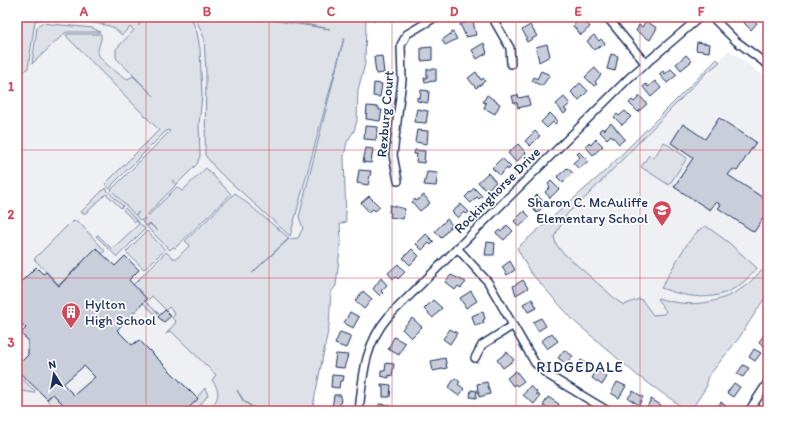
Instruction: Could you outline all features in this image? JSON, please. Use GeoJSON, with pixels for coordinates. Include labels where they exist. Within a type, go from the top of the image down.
{"type":"FeatureCollection","features":[{"type":"Feature","properties":{"kind":"street","name":"Rexburg Court"},"geometry":{"type":"LineString","coordinates":[[398,181],[392,155],[402,80],[400,48],[407,34],[436,17]]}},
{"type":"Feature","properties":{"kind":"street"},"geometry":{"type":"LineString","coordinates":[[492,17],[510,48],[511,64]]}},
{"type":"Feature","properties":{"kind":"street"},"geometry":{"type":"LineString","coordinates":[[606,17],[646,64]]}},
{"type":"Feature","properties":{"kind":"street","name":"Rockinghorse Drive"},"geometry":{"type":"LineString","coordinates":[[359,411],[366,357],[375,334],[388,317],[646,64],[700,17]]}},
{"type":"Feature","properties":{"kind":"street"},"geometry":{"type":"LineString","coordinates":[[712,17],[736,42],[768,65]]}},
{"type":"Feature","properties":{"kind":"street"},"geometry":{"type":"LineString","coordinates":[[457,248],[488,282],[528,355],[541,370],[603,410]]}},
{"type":"Feature","properties":{"kind":"street"},"geometry":{"type":"LineString","coordinates":[[475,358],[482,345],[512,326]]}},
{"type":"Feature","properties":{"kind":"street"},"geometry":{"type":"LineString","coordinates":[[749,411],[768,382]]}},
{"type":"Feature","properties":{"kind":"shaded area","name":"Hylton High School"},"geometry":{"type":"Polygon","coordinates":[[[17,17],[356,17],[311,411],[17,411],[17,17]]]}},
{"type":"Feature","properties":{"kind":"shaded area"},"geometry":{"type":"Polygon","coordinates":[[[17,17],[146,17],[138,26],[147,17],[191,17],[197,33],[200,49],[202,96],[199,124],[200,156],[197,164],[177,184],[174,180],[172,181],[176,185],[141,221],[136,216],[139,212],[135,215],[111,190],[170,131],[167,130],[113,184],[110,189],[105,184],[159,130],[68,38],[66,34],[101,34],[98,52],[102,60],[116,72],[128,79],[133,76],[154,96],[116,58],[116,49],[134,30],[130,27],[122,35],[114,28],[93,23],[61,19],[35,21],[28,68],[17,78],[17,17]]]}},
{"type":"Feature","properties":{"kind":"shaded area"},"geometry":{"type":"Polygon","coordinates":[[[195,17],[251,17],[330,29],[271,17],[366,17],[365,64],[358,90],[357,121],[354,131],[347,142],[344,156],[346,222],[340,224],[341,240],[336,286],[331,292],[329,326],[312,411],[259,411],[244,401],[237,390],[243,401],[257,411],[211,411],[218,396],[217,389],[212,380],[216,375],[171,331],[166,334],[176,322],[172,318],[175,314],[169,307],[166,310],[152,296],[146,302],[159,314],[157,316],[143,303],[147,299],[133,285],[166,252],[173,258],[177,258],[190,245],[185,241],[235,193],[289,238],[252,273],[289,239],[298,238],[303,228],[299,217],[344,38],[290,236],[217,170],[205,155],[206,73],[204,38],[195,17]]]}},
{"type":"Feature","properties":{"kind":"shaded area"},"geometry":{"type":"Polygon","coordinates":[[[41,23],[93,28],[100,32],[66,32],[32,64],[37,28],[41,23]]]}},
{"type":"Feature","properties":{"kind":"shaded area","name":"Sharon C. McAuliffe Elementary School"},"geometry":{"type":"Polygon","coordinates":[[[729,50],[768,79],[768,288],[638,376],[574,321],[526,258],[729,50]]]}},
{"type":"Feature","properties":{"kind":"shaded area"},"geometry":{"type":"Polygon","coordinates":[[[717,59],[720,62],[705,74],[586,197],[567,214],[554,237],[556,244],[561,251],[619,302],[624,305],[639,299],[642,300],[653,315],[664,314],[666,311],[657,299],[658,298],[692,304],[724,298],[747,285],[761,271],[768,268],[768,293],[739,338],[707,378],[707,386],[693,407],[685,409],[638,376],[574,321],[530,272],[517,248],[604,172],[717,59]]]}},
{"type":"Feature","properties":{"kind":"shaded area"},"geometry":{"type":"Polygon","coordinates":[[[664,142],[687,158],[669,185],[641,167],[649,155],[654,158],[664,142]]]}},
{"type":"Feature","properties":{"kind":"shaded area"},"geometry":{"type":"Polygon","coordinates":[[[206,168],[231,194],[175,248],[173,247],[170,250],[147,227],[150,224],[158,231],[150,223],[146,226],[142,222],[177,187],[182,191],[206,168]]]}},
{"type":"Feature","properties":{"kind":"shaded area"},"geometry":{"type":"Polygon","coordinates":[[[105,188],[123,206],[121,208],[106,194],[86,213],[82,213],[81,212],[105,188]]]}},
{"type":"Feature","properties":{"kind":"shaded area"},"geometry":{"type":"Polygon","coordinates":[[[125,208],[145,229],[117,257],[96,236],[98,235],[112,249],[139,224],[123,210],[125,208]]]}},
{"type":"Feature","properties":{"kind":"shaded area"},"geometry":{"type":"Polygon","coordinates":[[[78,221],[105,251],[102,254],[96,248],[59,285],[34,259],[71,222],[78,221]]]}},
{"type":"Feature","properties":{"kind":"shaded area"},"geometry":{"type":"Polygon","coordinates":[[[706,226],[728,242],[757,268],[747,279],[736,287],[725,293],[713,296],[688,296],[661,288],[675,263],[694,235],[706,226]]]}},
{"type":"Feature","properties":{"kind":"shaded area"},"geometry":{"type":"Polygon","coordinates":[[[147,231],[165,250],[144,269],[126,252],[147,231]]]}},
{"type":"Feature","properties":{"kind":"shaded area"},"geometry":{"type":"Polygon","coordinates":[[[17,374],[35,391],[34,393],[17,390],[17,374]]]}},
{"type":"Feature","properties":{"kind":"shaded area"},"geometry":{"type":"Polygon","coordinates":[[[205,388],[208,395],[195,411],[186,411],[205,388]]]}},
{"type":"Feature","properties":{"kind":"shaded area"},"geometry":{"type":"Polygon","coordinates":[[[53,394],[66,407],[68,405],[73,409],[71,411],[58,411],[47,400],[53,394]]]}},
{"type":"Feature","properties":{"kind":"building"},"geometry":{"type":"Polygon","coordinates":[[[372,17],[383,17],[374,21],[372,17]]]}},
{"type":"Feature","properties":{"kind":"building"},"geometry":{"type":"Polygon","coordinates":[[[582,17],[590,27],[581,35],[573,26],[582,17]]]}},
{"type":"Feature","properties":{"kind":"building"},"geometry":{"type":"Polygon","coordinates":[[[749,17],[757,23],[751,30],[744,23],[749,17]]]}},
{"type":"Feature","properties":{"kind":"building"},"geometry":{"type":"Polygon","coordinates":[[[473,21],[476,35],[466,37],[460,24],[473,21]]]}},
{"type":"Feature","properties":{"kind":"building"},"geometry":{"type":"Polygon","coordinates":[[[646,21],[657,28],[650,40],[636,31],[639,25],[642,27],[646,21]]]}},
{"type":"Feature","properties":{"kind":"building"},"geometry":{"type":"Polygon","coordinates":[[[530,25],[537,36],[527,42],[525,39],[527,38],[522,30],[530,25]]]}},
{"type":"Feature","properties":{"kind":"building"},"geometry":{"type":"Polygon","coordinates":[[[453,32],[457,39],[445,45],[442,40],[453,32]]]}},
{"type":"Feature","properties":{"kind":"building"},"geometry":{"type":"Polygon","coordinates":[[[594,35],[599,41],[601,39],[605,44],[594,50],[587,41],[594,35]]]}},
{"type":"Feature","properties":{"kind":"building"},"geometry":{"type":"Polygon","coordinates":[[[697,42],[710,44],[709,52],[696,50],[697,42]]]}},
{"type":"Feature","properties":{"kind":"building"},"geometry":{"type":"Polygon","coordinates":[[[484,43],[487,53],[477,59],[472,50],[484,43]]]}},
{"type":"Feature","properties":{"kind":"building"},"geometry":{"type":"Polygon","coordinates":[[[547,44],[550,56],[539,62],[536,47],[547,44]]]}},
{"type":"Feature","properties":{"kind":"building"},"geometry":{"type":"Polygon","coordinates":[[[432,47],[432,60],[421,61],[421,48],[432,47]]]}},
{"type":"Feature","properties":{"kind":"building"},"geometry":{"type":"Polygon","coordinates":[[[611,54],[618,56],[615,71],[607,69],[611,54]]]}},
{"type":"Feature","properties":{"kind":"building"},"geometry":{"type":"Polygon","coordinates":[[[686,55],[692,61],[681,70],[676,64],[686,55]]]}},
{"type":"Feature","properties":{"kind":"building"},"geometry":{"type":"Polygon","coordinates":[[[382,56],[384,73],[376,74],[374,57],[382,56]]]}},
{"type":"Feature","properties":{"kind":"building"},"geometry":{"type":"Polygon","coordinates":[[[595,68],[601,75],[595,82],[597,84],[594,86],[585,77],[595,68]]]}},
{"type":"Feature","properties":{"kind":"building"},"geometry":{"type":"Polygon","coordinates":[[[427,69],[436,69],[436,81],[425,82],[424,78],[427,78],[427,69]]]}},
{"type":"Feature","properties":{"kind":"building"},"geometry":{"type":"Polygon","coordinates":[[[671,69],[677,75],[667,83],[659,74],[663,71],[665,74],[671,69]]]}},
{"type":"Feature","properties":{"kind":"building"},"geometry":{"type":"Polygon","coordinates":[[[541,71],[550,75],[542,86],[532,81],[534,77],[537,79],[541,71]]]}},
{"type":"Feature","properties":{"kind":"building"},"geometry":{"type":"Polygon","coordinates":[[[476,72],[481,80],[483,78],[485,81],[476,88],[468,78],[476,72]]]}},
{"type":"Feature","properties":{"kind":"building"},"geometry":{"type":"Polygon","coordinates":[[[655,81],[661,88],[651,97],[643,87],[646,84],[648,87],[655,81]]]}},
{"type":"Feature","properties":{"kind":"building"},"geometry":{"type":"Polygon","coordinates":[[[374,83],[382,84],[380,97],[373,96],[374,83]]]}},
{"type":"Feature","properties":{"kind":"building"},"geometry":{"type":"Polygon","coordinates":[[[580,83],[588,91],[579,100],[571,92],[580,83]]]}},
{"type":"Feature","properties":{"kind":"building"},"geometry":{"type":"Polygon","coordinates":[[[421,90],[429,91],[428,103],[417,101],[417,97],[420,98],[421,90]]]}},
{"type":"Feature","properties":{"kind":"building"},"geometry":{"type":"Polygon","coordinates":[[[487,95],[500,104],[495,114],[484,108],[486,103],[483,102],[487,95]]]}},
{"type":"Feature","properties":{"kind":"building"},"geometry":{"type":"Polygon","coordinates":[[[518,95],[519,98],[528,96],[530,105],[518,108],[517,103],[514,103],[512,96],[518,95]]]}},
{"type":"Feature","properties":{"kind":"building"},"geometry":{"type":"Polygon","coordinates":[[[640,96],[647,104],[638,112],[629,103],[632,100],[634,102],[640,96]]]}},
{"type":"Feature","properties":{"kind":"building"},"geometry":{"type":"Polygon","coordinates":[[[564,97],[570,104],[564,109],[567,111],[564,114],[556,104],[564,97]]]}},
{"type":"Feature","properties":{"kind":"building"},"geometry":{"type":"Polygon","coordinates":[[[367,106],[379,107],[379,110],[382,110],[380,121],[366,119],[367,106]]]}},
{"type":"Feature","properties":{"kind":"building"},"geometry":{"type":"Polygon","coordinates":[[[417,109],[428,111],[426,123],[414,122],[417,109]]]}},
{"type":"Feature","properties":{"kind":"building"},"geometry":{"type":"Polygon","coordinates":[[[625,111],[631,117],[622,125],[614,117],[617,114],[619,116],[625,111]]]}},
{"type":"Feature","properties":{"kind":"building"},"geometry":{"type":"Polygon","coordinates":[[[550,113],[558,121],[555,124],[553,122],[547,128],[541,122],[550,113]]]}},
{"type":"Feature","properties":{"kind":"building","name":"Sharon C. McAuliffe Elementary School"},"geometry":{"type":"Polygon","coordinates":[[[719,118],[756,142],[737,171],[733,169],[728,175],[768,201],[768,211],[754,232],[718,208],[721,205],[716,202],[710,210],[674,187],[693,158],[671,143],[683,124],[705,139],[719,118]]]}},
{"type":"Feature","properties":{"kind":"building"},"geometry":{"type":"Polygon","coordinates":[[[611,123],[625,139],[619,144],[611,135],[607,139],[599,131],[602,128],[604,130],[611,123]]]}},
{"type":"Feature","properties":{"kind":"building"},"geometry":{"type":"Polygon","coordinates":[[[365,126],[378,127],[376,140],[364,139],[365,126]]]}},
{"type":"Feature","properties":{"kind":"building"},"geometry":{"type":"Polygon","coordinates":[[[417,130],[428,131],[427,144],[415,142],[417,130]]]}},
{"type":"Feature","properties":{"kind":"building"},"geometry":{"type":"Polygon","coordinates":[[[535,131],[540,136],[530,146],[525,141],[535,131]]]}},
{"type":"Feature","properties":{"kind":"building"},"geometry":{"type":"Polygon","coordinates":[[[596,139],[603,146],[593,155],[585,146],[589,143],[591,145],[596,139]]]}},
{"type":"Feature","properties":{"kind":"building"},"geometry":{"type":"Polygon","coordinates":[[[518,144],[526,153],[516,162],[508,153],[518,144]]]}},
{"type":"Feature","properties":{"kind":"building"},"geometry":{"type":"Polygon","coordinates":[[[366,148],[373,149],[371,163],[363,162],[366,148]]]}},
{"type":"Feature","properties":{"kind":"building"},"geometry":{"type":"Polygon","coordinates":[[[415,150],[425,151],[424,163],[416,162],[417,154],[414,154],[415,150]]]}},
{"type":"Feature","properties":{"kind":"building"},"geometry":{"type":"Polygon","coordinates":[[[579,152],[588,161],[579,169],[573,163],[580,157],[577,154],[579,152]]]}},
{"type":"Feature","properties":{"kind":"building"},"geometry":{"type":"Polygon","coordinates":[[[502,158],[511,167],[508,170],[507,168],[500,175],[492,168],[502,158]]]}},
{"type":"Feature","properties":{"kind":"building"},"geometry":{"type":"Polygon","coordinates":[[[567,168],[573,173],[563,183],[557,177],[567,168]]]}},
{"type":"Feature","properties":{"kind":"building"},"geometry":{"type":"Polygon","coordinates":[[[359,170],[371,171],[368,185],[357,183],[359,170]]]}},
{"type":"Feature","properties":{"kind":"building"},"geometry":{"type":"Polygon","coordinates":[[[427,172],[438,173],[436,186],[424,185],[427,172]]]}},
{"type":"Feature","properties":{"kind":"building"},"geometry":{"type":"Polygon","coordinates":[[[488,173],[496,182],[486,191],[478,182],[488,173]]]}},
{"type":"Feature","properties":{"kind":"building"},"geometry":{"type":"Polygon","coordinates":[[[551,181],[559,189],[550,198],[545,192],[550,187],[548,184],[551,181]]]}},
{"type":"Feature","properties":{"kind":"building"},"geometry":{"type":"Polygon","coordinates":[[[474,188],[482,196],[479,199],[477,197],[471,203],[465,197],[474,188]]]}},
{"type":"Feature","properties":{"kind":"building"},"geometry":{"type":"Polygon","coordinates":[[[424,195],[430,203],[420,211],[412,202],[424,195]]]}},
{"type":"Feature","properties":{"kind":"building"},"geometry":{"type":"Polygon","coordinates":[[[537,195],[546,204],[537,213],[530,206],[536,200],[534,198],[537,195]]]}},
{"type":"Feature","properties":{"kind":"building"},"geometry":{"type":"Polygon","coordinates":[[[369,196],[380,207],[375,211],[373,209],[369,212],[361,203],[369,196]]]}},
{"type":"Feature","properties":{"kind":"building"},"geometry":{"type":"Polygon","coordinates":[[[461,204],[469,212],[466,214],[464,212],[458,218],[452,212],[461,204]]]}},
{"type":"Feature","properties":{"kind":"building"},"geometry":{"type":"Polygon","coordinates":[[[390,205],[405,209],[403,219],[390,217],[390,205]]]}},
{"type":"Feature","properties":{"kind":"building"},"geometry":{"type":"Polygon","coordinates":[[[524,211],[530,217],[519,227],[514,221],[524,211]]]}},
{"type":"Feature","properties":{"kind":"building"},"geometry":{"type":"Polygon","coordinates":[[[447,219],[452,225],[441,238],[435,231],[447,219]]]}},
{"type":"Feature","properties":{"kind":"building"},"geometry":{"type":"Polygon","coordinates":[[[507,225],[513,231],[504,240],[496,233],[499,230],[501,232],[507,225]]]}},
{"type":"Feature","properties":{"kind":"building"},"geometry":{"type":"Polygon","coordinates":[[[426,234],[434,242],[431,245],[429,243],[422,250],[416,244],[426,234]]]}},
{"type":"Feature","properties":{"kind":"building"},"geometry":{"type":"Polygon","coordinates":[[[487,242],[495,243],[494,255],[485,255],[487,242]]]}},
{"type":"Feature","properties":{"kind":"building","name":"Hylton High School"},"geometry":{"type":"Polygon","coordinates":[[[96,248],[115,266],[125,256],[139,270],[129,280],[147,299],[117,330],[132,345],[139,340],[198,399],[185,411],[71,411],[73,409],[68,404],[66,407],[53,394],[47,399],[17,370],[17,366],[28,355],[28,340],[22,335],[22,332],[26,328],[17,319],[17,286],[36,267],[43,274],[46,272],[59,286],[96,248]],[[84,366],[63,384],[74,395],[95,377],[84,366]]]}},
{"type":"Feature","properties":{"kind":"building"},"geometry":{"type":"Polygon","coordinates":[[[412,249],[419,256],[410,265],[403,258],[412,249]]]}},
{"type":"Feature","properties":{"kind":"building"},"geometry":{"type":"Polygon","coordinates":[[[510,261],[515,270],[507,275],[502,267],[510,261]]]}},
{"type":"Feature","properties":{"kind":"building"},"geometry":{"type":"Polygon","coordinates":[[[398,264],[405,272],[398,279],[396,277],[393,279],[388,273],[398,264]]]}},
{"type":"Feature","properties":{"kind":"building"},"geometry":{"type":"Polygon","coordinates":[[[451,275],[466,282],[461,288],[458,286],[455,290],[445,282],[451,275]]]}},
{"type":"Feature","properties":{"kind":"building"},"geometry":{"type":"Polygon","coordinates":[[[381,278],[387,285],[381,291],[383,293],[380,296],[373,289],[381,278]]]}},
{"type":"Feature","properties":{"kind":"building"},"geometry":{"type":"Polygon","coordinates":[[[523,280],[528,288],[516,295],[513,286],[523,280]]]}},
{"type":"Feature","properties":{"kind":"building"},"geometry":{"type":"Polygon","coordinates":[[[363,291],[372,299],[364,309],[355,301],[363,291]]]}},
{"type":"Feature","properties":{"kind":"building"},"geometry":{"type":"Polygon","coordinates":[[[471,291],[477,301],[466,308],[460,298],[471,291]]]}},
{"type":"Feature","properties":{"kind":"building"},"geometry":{"type":"Polygon","coordinates":[[[532,299],[537,308],[528,312],[523,304],[532,299]]]}},
{"type":"Feature","properties":{"kind":"building"},"geometry":{"type":"Polygon","coordinates":[[[433,300],[442,308],[433,318],[424,309],[433,300]]]}},
{"type":"Feature","properties":{"kind":"building"},"geometry":{"type":"Polygon","coordinates":[[[165,310],[171,316],[164,322],[158,317],[165,310]]]}},
{"type":"Feature","properties":{"kind":"building"},"geometry":{"type":"Polygon","coordinates":[[[483,311],[485,319],[483,320],[484,323],[475,326],[472,316],[483,311]]]}},
{"type":"Feature","properties":{"kind":"building"},"geometry":{"type":"Polygon","coordinates":[[[350,312],[359,317],[353,328],[344,323],[350,312]]]}},
{"type":"Feature","properties":{"kind":"building"},"geometry":{"type":"Polygon","coordinates":[[[412,318],[422,327],[411,338],[402,329],[412,318]]]}},
{"type":"Feature","properties":{"kind":"building"},"geometry":{"type":"Polygon","coordinates":[[[541,318],[546,326],[538,331],[533,322],[541,318]]]}},
{"type":"Feature","properties":{"kind":"building"},"geometry":{"type":"Polygon","coordinates":[[[450,329],[457,333],[450,344],[443,339],[450,329]]]}},
{"type":"Feature","properties":{"kind":"building"},"geometry":{"type":"Polygon","coordinates":[[[340,332],[351,336],[346,348],[335,344],[340,332]]]}},
{"type":"Feature","properties":{"kind":"building"},"geometry":{"type":"Polygon","coordinates":[[[766,332],[768,333],[768,343],[765,347],[759,342],[766,332]]]}},
{"type":"Feature","properties":{"kind":"building"},"geometry":{"type":"Polygon","coordinates":[[[552,333],[558,341],[547,349],[541,341],[552,333]]]}},
{"type":"Feature","properties":{"kind":"building"},"geometry":{"type":"Polygon","coordinates":[[[394,337],[405,343],[399,355],[388,349],[394,337]]]}},
{"type":"Feature","properties":{"kind":"building"},"geometry":{"type":"Polygon","coordinates":[[[754,349],[761,353],[755,361],[749,357],[754,349]]]}},
{"type":"Feature","properties":{"kind":"building"},"geometry":{"type":"Polygon","coordinates":[[[564,350],[573,356],[567,364],[558,358],[564,350]]]}},
{"type":"Feature","properties":{"kind":"building"},"geometry":{"type":"Polygon","coordinates":[[[507,352],[514,360],[503,368],[497,360],[507,352]]]}},
{"type":"Feature","properties":{"kind":"building"},"geometry":{"type":"Polygon","coordinates":[[[336,354],[348,355],[344,368],[334,367],[336,354]]]}},
{"type":"Feature","properties":{"kind":"building"},"geometry":{"type":"Polygon","coordinates":[[[445,358],[447,368],[433,371],[431,361],[445,358]]]}},
{"type":"Feature","properties":{"kind":"building"},"geometry":{"type":"Polygon","coordinates":[[[581,360],[591,367],[585,374],[582,372],[581,374],[574,370],[581,360]]]}},
{"type":"Feature","properties":{"kind":"building"},"geometry":{"type":"Polygon","coordinates":[[[386,363],[394,364],[392,376],[389,375],[389,378],[381,376],[381,370],[385,371],[386,363]]]}},
{"type":"Feature","properties":{"kind":"building"},"geometry":{"type":"Polygon","coordinates":[[[743,365],[749,368],[743,377],[737,374],[743,365]]]}},
{"type":"Feature","properties":{"kind":"building"},"geometry":{"type":"Polygon","coordinates":[[[597,370],[607,377],[602,385],[592,378],[597,370]]]}},
{"type":"Feature","properties":{"kind":"building"},"geometry":{"type":"Polygon","coordinates":[[[516,371],[524,381],[517,386],[515,384],[513,386],[507,378],[516,371]]]}},
{"type":"Feature","properties":{"kind":"building"},"geometry":{"type":"Polygon","coordinates":[[[332,375],[344,376],[343,381],[340,381],[339,388],[331,387],[332,375]]]}},
{"type":"Feature","properties":{"kind":"building"},"geometry":{"type":"Polygon","coordinates":[[[455,378],[460,382],[458,384],[464,389],[459,396],[448,388],[455,378]]]}},
{"type":"Feature","properties":{"kind":"building"},"geometry":{"type":"Polygon","coordinates":[[[487,382],[490,394],[479,397],[477,384],[487,382]]]}},
{"type":"Feature","properties":{"kind":"building"},"geometry":{"type":"Polygon","coordinates":[[[617,382],[626,386],[619,398],[611,393],[617,382]]]}},
{"type":"Feature","properties":{"kind":"building"},"geometry":{"type":"Polygon","coordinates":[[[734,383],[740,387],[733,397],[727,393],[734,383]]]}},
{"type":"Feature","properties":{"kind":"building"},"geometry":{"type":"Polygon","coordinates":[[[381,384],[391,385],[390,397],[383,397],[383,387],[381,387],[381,384]]]}},
{"type":"Feature","properties":{"kind":"building"},"geometry":{"type":"Polygon","coordinates":[[[530,386],[537,392],[536,394],[540,396],[534,404],[523,395],[530,386]]]}},
{"type":"Feature","properties":{"kind":"building"},"geometry":{"type":"Polygon","coordinates":[[[471,390],[477,391],[476,398],[470,397],[471,390]]]}},
{"type":"Feature","properties":{"kind":"building"},"geometry":{"type":"Polygon","coordinates":[[[633,391],[643,397],[639,405],[628,398],[633,391]]]}},
{"type":"Feature","properties":{"kind":"building"},"geometry":{"type":"Polygon","coordinates":[[[334,395],[341,395],[340,408],[332,408],[334,395]]]}},
{"type":"Feature","properties":{"kind":"building"},"geometry":{"type":"Polygon","coordinates":[[[548,397],[559,404],[555,411],[543,406],[548,397]]]}},
{"type":"Feature","properties":{"kind":"building"},"geometry":{"type":"Polygon","coordinates":[[[651,399],[661,405],[657,411],[647,407],[651,399]]]}},
{"type":"Feature","properties":{"kind":"building"},"geometry":{"type":"Polygon","coordinates":[[[721,402],[727,407],[724,411],[716,411],[715,410],[721,402]]]}},
{"type":"Feature","properties":{"kind":"building"},"geometry":{"type":"Polygon","coordinates":[[[379,404],[390,405],[389,411],[382,411],[382,408],[379,408],[379,404]]]}},
{"type":"Feature","properties":{"kind":"place","name":"Sharon C. McAuliffe Elementary School"},"geometry":{"type":"Point","coordinates":[662,227]}},
{"type":"Feature","properties":{"kind":"place","name":"Hylton High School"},"geometry":{"type":"Point","coordinates":[71,329]}},
{"type":"Feature","properties":{"kind":"district","name":"RIDGEDALE"},"geometry":{"type":"Point","coordinates":[580,367]}}]}
